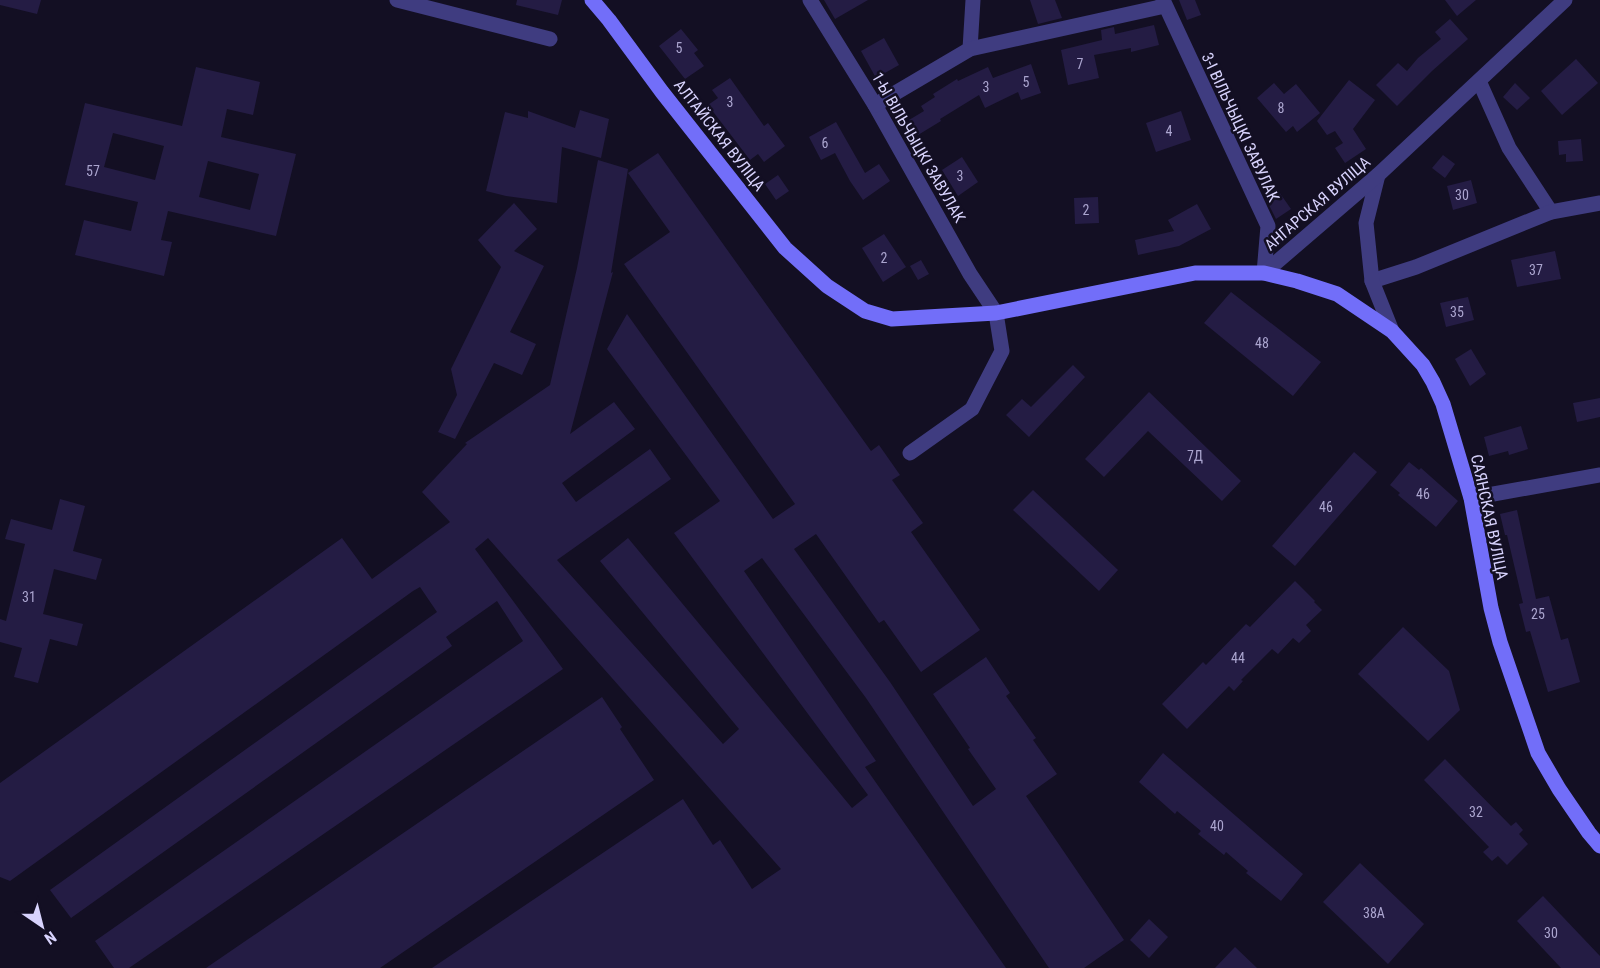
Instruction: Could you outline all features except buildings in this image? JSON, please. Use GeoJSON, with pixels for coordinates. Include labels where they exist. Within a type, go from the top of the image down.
{"type":"FeatureCollection","features":[{"type":"Feature","properties":{"kind":"main road","name":"АЛТАЙСКАЯ ВУЛІЦА"},"geometry":{"type":"LineString","coordinates":[[592,0],[785,248],[827,286]]}},
{"type":"Feature","properties":{"kind":"main road","name":"АНГАРСКАЯ ВУЛІЦА"},"geometry":{"type":"LineString","coordinates":[[827,286],[865,311],[892,319],[996,313],[1195,273],[1264,273]]}},
{"type":"Feature","properties":{"kind":"main road","name":"САЯНСКАЯ ВУЛІЦА"},"geometry":{"type":"LineString","coordinates":[[1264,273],[1337,294],[1392,331],[1423,365],[1438,392],[1446,414],[1471,498],[1491,608],[1532,737],[1548,772],[1594,832],[1600,846]]}},
{"type":"Feature","properties":{"kind":"street"},"geometry":{"type":"LineString","coordinates":[[397,0],[550,39]]}},
{"type":"Feature","properties":{"kind":"street","name":"1-Ы ВІЛЬЧЫЦКІ ЗАВУЛАК"},"geometry":{"type":"LineString","coordinates":[[810,0],[875,105],[970,274],[996,313]]}},
{"type":"Feature","properties":{"kind":"street"},"geometry":{"type":"LineString","coordinates":[[970,49],[973,0]]}},
{"type":"Feature","properties":{"kind":"street","name":"АНГАРСКАЯ ВУЛІЦА"},"geometry":{"type":"LineString","coordinates":[[1264,273],[1378,175],[1565,0]]}},
{"type":"Feature","properties":{"kind":"street"},"geometry":{"type":"LineString","coordinates":[[875,105],[970,49],[1164,3]]}},
{"type":"Feature","properties":{"kind":"street","name":"3-І ВІЛЬЧЫЦКІ ЗАВУЛАК"},"geometry":{"type":"LineString","coordinates":[[1164,3],[1268,226],[1264,273]]}},
{"type":"Feature","properties":{"kind":"street"},"geometry":{"type":"LineString","coordinates":[[1479,81],[1509,148],[1551,212]]}},
{"type":"Feature","properties":{"kind":"street"},"geometry":{"type":"LineString","coordinates":[[1378,175],[1366,223],[1372,281],[1392,331]]}},
{"type":"Feature","properties":{"kind":"street"},"geometry":{"type":"LineString","coordinates":[[1372,281],[1416,267],[1551,212],[1600,203]]}},
{"type":"Feature","properties":{"kind":"street"},"geometry":{"type":"LineString","coordinates":[[910,453],[972,409],[1002,351],[996,313]]}},
{"type":"Feature","properties":{"kind":"street"},"geometry":{"type":"LineString","coordinates":[[1471,498],[1600,475]]}}]}
